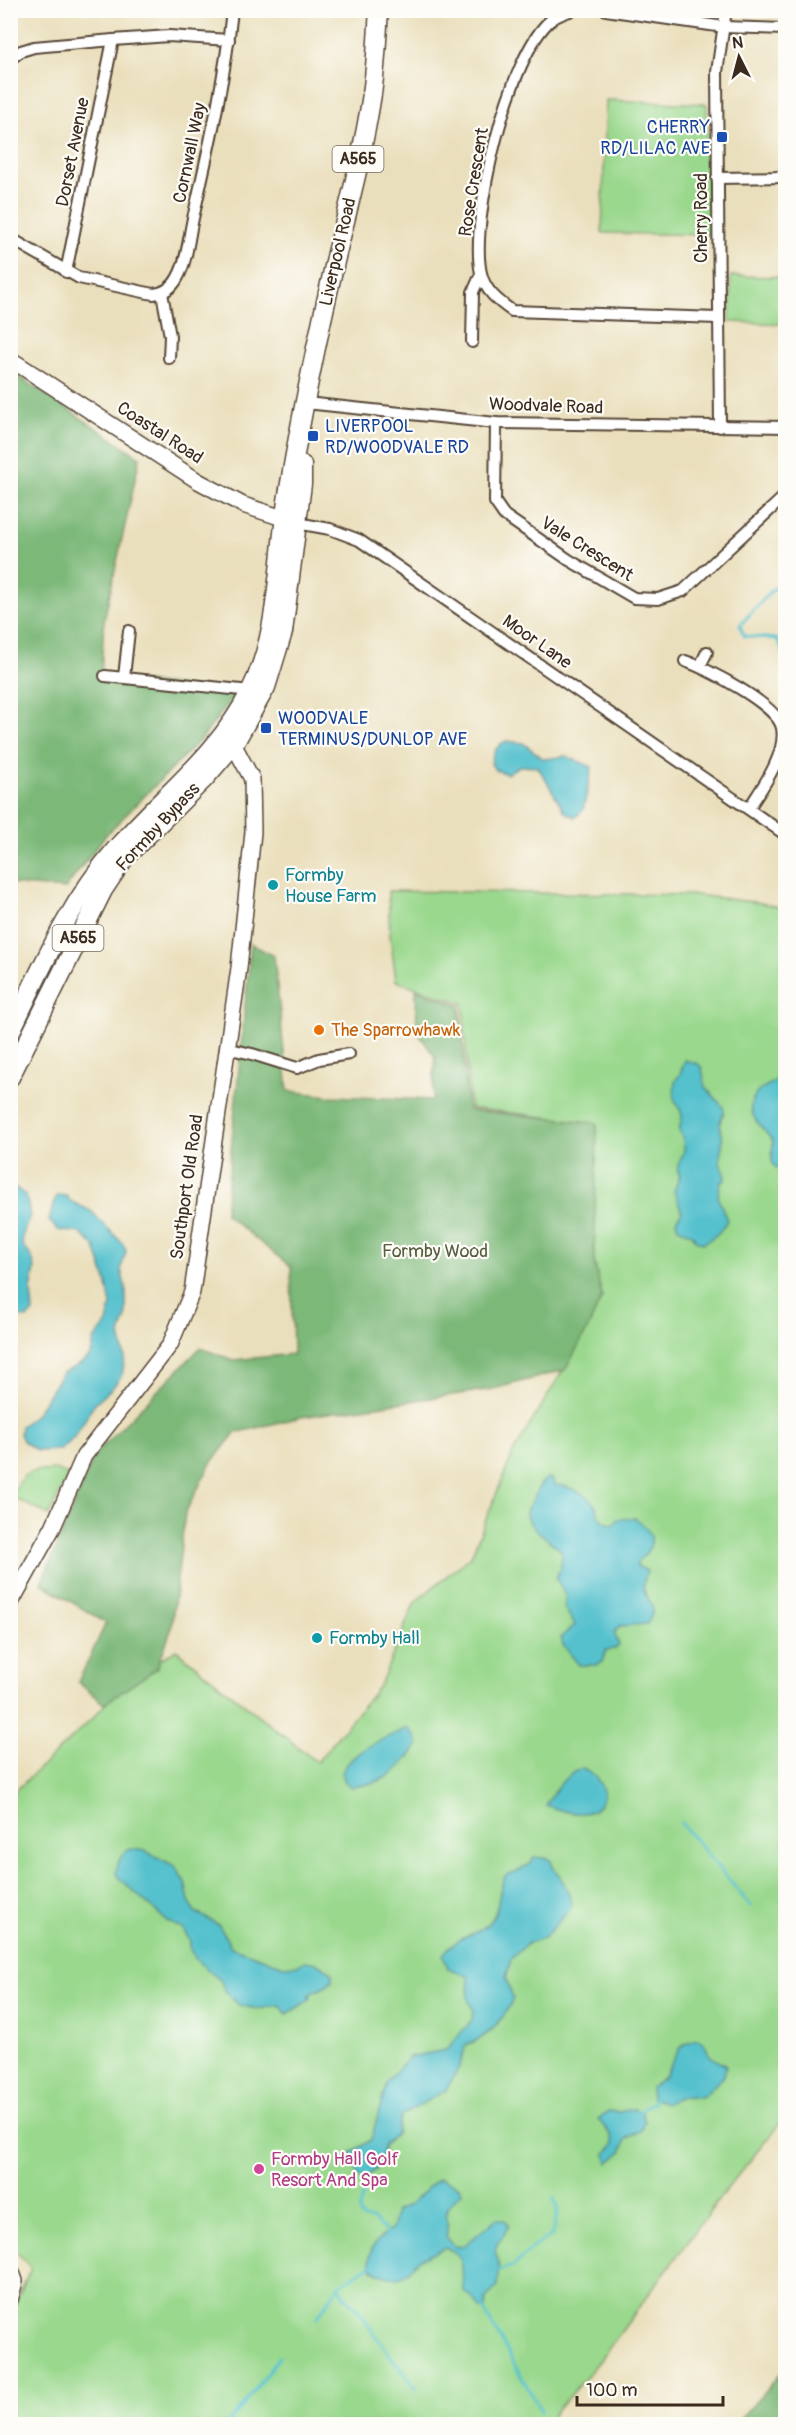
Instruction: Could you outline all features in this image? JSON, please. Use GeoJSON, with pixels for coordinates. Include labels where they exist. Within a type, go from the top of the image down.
{"type":"FeatureCollection","features":[{"type":"Feature","properties":{"kind":"highway","name":"Liverpool Road"},"geometry":{"type":"LineString","coordinates":[[230,738],[264,660],[291,521],[302,484],[302,422],[372,95],[379,10]]}},
{"type":"Feature","properties":{"kind":"highway","name":"Liverpool Road"},"geometry":{"type":"LineString","coordinates":[[230,738],[266,687],[283,632],[291,521]]}},
{"type":"Feature","properties":{"kind":"highway","name":"Formby Bypass"},"geometry":{"type":"LineString","coordinates":[[10,1033],[55,939],[92,879],[116,849],[193,771],[230,738]]}},
{"type":"Feature","properties":{"kind":"highway","name":"Formby Bypass"},"geometry":{"type":"LineString","coordinates":[[10,1077],[87,919],[125,857],[205,778],[230,738]]}},
{"type":"Feature","properties":{"kind":"street","name":"Cornwall Way"},"geometry":{"type":"LineString","coordinates":[[162,293],[170,288],[179,277],[182,268],[229,40],[232,10]]}},
{"type":"Feature","properties":{"kind":"street","name":"Rose Crescent"},"geometry":{"type":"LineString","coordinates":[[572,10],[550,21],[519,67],[492,149],[481,224],[482,274],[491,296],[512,311],[718,318]]}},
{"type":"Feature","properties":{"kind":"street"},"geometry":{"type":"LineString","coordinates":[[606,10],[724,27],[786,30]]}},
{"type":"Feature","properties":{"kind":"street","name":"Cherry Road"},"geometry":{"type":"LineString","coordinates":[[720,426],[717,72],[726,10]]}},
{"type":"Feature","properties":{"kind":"street"},"geometry":{"type":"LineString","coordinates":[[10,59],[34,46],[169,36],[229,40]]}},
{"type":"Feature","properties":{"kind":"street","name":"Dorset Avenue"},"geometry":{"type":"LineString","coordinates":[[66,272],[113,40]]}},
{"type":"Feature","properties":{"kind":"street"},"geometry":{"type":"LineString","coordinates":[[717,178],[786,177]]}},
{"type":"Feature","properties":{"kind":"street"},"geometry":{"type":"LineString","coordinates":[[10,238],[79,278],[153,294],[162,293],[170,336],[169,358]]}},
{"type":"Feature","properties":{"kind":"street"},"geometry":{"type":"LineString","coordinates":[[472,342],[473,292],[482,274]]}},
{"type":"Feature","properties":{"kind":"street","name":"Coastal Road"},"geometry":{"type":"LineString","coordinates":[[10,359],[198,481],[243,506],[291,521]]}},
{"type":"Feature","properties":{"kind":"street","name":"Woodvale Road"},"geometry":{"type":"LineString","coordinates":[[306,403],[495,423],[786,427]]}},
{"type":"Feature","properties":{"kind":"street","name":"Vale Crescent"},"geometry":{"type":"LineString","coordinates":[[495,423],[495,502],[504,514],[569,560],[634,598],[658,599],[683,591],[786,495]]}},
{"type":"Feature","properties":{"kind":"street","name":"Moor Lane"},"geometry":{"type":"LineString","coordinates":[[291,521],[330,529],[359,540],[786,835]]}},
{"type":"Feature","properties":{"kind":"street"},"geometry":{"type":"LineString","coordinates":[[124,677],[129,631]]}},
{"type":"Feature","properties":{"kind":"street"},"geometry":{"type":"LineString","coordinates":[[699,666],[707,652]]}},
{"type":"Feature","properties":{"kind":"street"},"geometry":{"type":"LineString","coordinates":[[685,661],[699,666],[761,702],[778,718],[782,726],[782,736],[774,768],[749,808]]}},
{"type":"Feature","properties":{"kind":"street"},"geometry":{"type":"LineString","coordinates":[[105,676],[251,691]]}},
{"type":"Feature","properties":{"kind":"street","name":"Southport Old Road"},"geometry":{"type":"LineString","coordinates":[[10,1604],[53,1527],[84,1456],[170,1345],[192,1292],[239,968],[253,832],[252,779],[230,738]]}},
{"type":"Feature","properties":{"kind":"street"},"geometry":{"type":"LineString","coordinates":[[226,1048],[297,1068],[319,1059],[349,1054]]}},
{"type":"Feature","properties":{"kind":"street"},"geometry":{"type":"LineString","coordinates":[[10,2267],[15,2281],[10,2300]]}},
{"type":"Feature","properties":{"kind":"green space"},"geometry":{"type":"Polygon","coordinates":[[[606,100],[707,104],[708,235],[602,233],[606,100]]]}},
{"type":"Feature","properties":{"kind":"green space"},"geometry":{"type":"Polygon","coordinates":[[[731,276],[785,277],[785,324],[730,322],[731,276]]]}},
{"type":"Feature","properties":{"kind":"green space"},"geometry":{"type":"Polygon","coordinates":[[[10,371],[140,457],[104,620],[101,677],[237,692],[203,737],[104,837],[65,889],[11,884],[10,371]]]}},
{"type":"Feature","properties":{"kind":"green space"},"geometry":{"type":"Polygon","coordinates":[[[388,891],[696,895],[783,908],[785,904],[785,2117],[722,2195],[601,2359],[545,2424],[11,2424],[11,2314],[31,2268],[11,2246],[11,1795],[90,1721],[128,1679],[176,1650],[317,1762],[380,1685],[415,1602],[471,1556],[513,1453],[586,1332],[602,1297],[594,1261],[596,1123],[470,1108],[463,1003],[396,981],[390,935],[388,891]]]}},
{"type":"Feature","properties":{"kind":"green space","name":"Formby Wood"},"geometry":{"type":"Polygon","coordinates":[[[251,944],[274,956],[288,1091],[328,1096],[433,1100],[435,1057],[417,1031],[416,989],[460,1005],[468,1110],[597,1123],[594,1261],[602,1297],[565,1370],[493,1389],[301,1417],[235,1433],[211,1463],[185,1513],[171,1630],[157,1668],[104,1704],[78,1682],[106,1623],[41,1583],[96,1453],[200,1348],[234,1360],[293,1354],[291,1267],[225,1214],[251,944]]]}},
{"type":"Feature","properties":{"kind":"green space"},"geometry":{"type":"Polygon","coordinates":[[[56,1470],[68,1475],[49,1515],[11,1497],[27,1474],[56,1470]]]}},
{"type":"Feature","properties":{"kind":"green space"},"geometry":{"type":"Polygon","coordinates":[[[785,2369],[785,2424],[736,2424],[785,2369]]]}},
{"type":"Feature","properties":{"kind":"water"},"geometry":{"type":"Polygon","coordinates":[[[506,741],[523,743],[544,759],[566,756],[592,767],[583,810],[575,817],[565,812],[538,767],[519,766],[507,774],[496,770],[491,764],[492,756],[495,750],[506,741]]]}},
{"type":"Feature","properties":{"kind":"water"},"geometry":{"type":"Polygon","coordinates":[[[785,1057],[786,1172],[775,1167],[772,1161],[773,1141],[754,1118],[751,1105],[759,1091],[776,1080],[785,1057]]]}},
{"type":"Feature","properties":{"kind":"water"},"geometry":{"type":"Polygon","coordinates":[[[685,1060],[698,1064],[702,1068],[705,1086],[723,1107],[724,1113],[720,1121],[723,1142],[720,1159],[725,1180],[720,1183],[718,1197],[727,1220],[717,1234],[703,1243],[697,1241],[692,1234],[678,1228],[676,1220],[682,1212],[674,1191],[680,1176],[678,1166],[684,1147],[679,1131],[681,1112],[674,1099],[675,1082],[685,1060]]]}},
{"type":"Feature","properties":{"kind":"water"},"geometry":{"type":"Polygon","coordinates":[[[11,1184],[26,1196],[30,1215],[22,1237],[23,1246],[32,1257],[35,1269],[31,1290],[33,1312],[27,1318],[15,1316],[11,1311],[11,1184]]]}},
{"type":"Feature","properties":{"kind":"water"},"geometry":{"type":"Polygon","coordinates":[[[58,1195],[66,1196],[70,1201],[91,1211],[123,1244],[126,1251],[121,1269],[126,1290],[126,1317],[120,1334],[125,1358],[122,1375],[113,1387],[95,1403],[75,1436],[60,1450],[37,1451],[23,1441],[20,1434],[21,1426],[36,1414],[62,1373],[79,1365],[91,1355],[94,1340],[107,1323],[111,1305],[106,1280],[95,1247],[80,1233],[58,1230],[49,1221],[54,1201],[58,1195]]]}},
{"type":"Feature","properties":{"kind":"water"},"geometry":{"type":"Polygon","coordinates":[[[547,1478],[552,1479],[555,1485],[575,1490],[590,1499],[596,1506],[599,1517],[606,1522],[613,1525],[618,1519],[635,1518],[650,1534],[651,1545],[637,1562],[637,1566],[647,1571],[643,1586],[651,1603],[653,1611],[651,1617],[647,1624],[620,1626],[614,1633],[619,1645],[615,1649],[606,1650],[602,1662],[596,1665],[579,1665],[563,1645],[561,1637],[575,1625],[564,1607],[566,1597],[556,1578],[561,1566],[562,1552],[527,1518],[528,1508],[547,1478]]]}},
{"type":"Feature","properties":{"kind":"water"},"geometry":{"type":"Polygon","coordinates":[[[408,1728],[415,1736],[418,1745],[397,1770],[373,1783],[351,1787],[345,1782],[342,1772],[362,1750],[408,1728]]]}},
{"type":"Feature","properties":{"kind":"water"},"geometry":{"type":"Polygon","coordinates":[[[583,1768],[599,1782],[602,1788],[602,1800],[598,1806],[586,1813],[574,1813],[546,1805],[562,1783],[583,1768]]]}},
{"type":"Feature","properties":{"kind":"water"},"geometry":{"type":"Polygon","coordinates":[[[131,1849],[145,1851],[175,1866],[185,1882],[189,1902],[195,1912],[219,1925],[231,1947],[284,1966],[297,1965],[305,1961],[317,1963],[330,1971],[332,1981],[309,1995],[311,1998],[308,2001],[287,2014],[280,2005],[257,2009],[239,2005],[227,1994],[220,1980],[196,1960],[190,1947],[190,1941],[183,1929],[167,1921],[120,1879],[116,1873],[119,1862],[122,1855],[131,1849]]]}},
{"type":"Feature","properties":{"kind":"water"},"geometry":{"type":"Polygon","coordinates":[[[533,1857],[550,1859],[566,1887],[571,1908],[545,1937],[528,1943],[511,1959],[506,1978],[513,1998],[505,2014],[488,2033],[466,2045],[458,2069],[446,2090],[401,2116],[396,2134],[385,2145],[377,2169],[367,2176],[359,2177],[351,2160],[352,2152],[371,2140],[387,2082],[409,2057],[446,2050],[472,2020],[473,2010],[468,1999],[469,1977],[448,1968],[443,1955],[453,1944],[489,1923],[493,1918],[506,1875],[532,1863],[533,1857]]]}},
{"type":"Feature","properties":{"kind":"water"},"geometry":{"type":"Polygon","coordinates":[[[697,2039],[704,2043],[710,2056],[726,2066],[724,2076],[702,2097],[685,2096],[666,2103],[652,2098],[651,2088],[665,2075],[676,2053],[684,2045],[697,2039]]]}},
{"type":"Feature","properties":{"kind":"water"},"geometry":{"type":"Polygon","coordinates":[[[634,2109],[642,2112],[645,2122],[642,2130],[626,2139],[621,2153],[608,2163],[606,2153],[614,2144],[611,2135],[598,2119],[608,2111],[619,2112],[634,2109]]]}},
{"type":"Feature","properties":{"kind":"water"},"geometry":{"type":"Polygon","coordinates":[[[440,2178],[459,2187],[462,2193],[449,2204],[446,2213],[446,2237],[456,2247],[465,2245],[497,2218],[506,2221],[509,2225],[498,2241],[495,2251],[499,2263],[497,2287],[486,2298],[485,2308],[481,2310],[474,2299],[464,2291],[461,2260],[453,2251],[445,2247],[422,2258],[400,2277],[383,2275],[370,2266],[372,2249],[379,2239],[393,2228],[396,2211],[410,2205],[440,2178]]]}},
{"type":"Feature","properties":{"kind":"waterway"},"geometry":{"type":"LineString","coordinates":[[786,580],[771,591],[740,625],[744,636],[777,639],[786,659]]}},
{"type":"Feature","properties":{"kind":"waterway"},"geometry":{"type":"LineString","coordinates":[[681,1823],[751,1906]]}},
{"type":"Feature","properties":{"kind":"waterway"},"geometry":{"type":"LineString","coordinates":[[638,2112],[652,2103],[654,2098]]}},
{"type":"Feature","properties":{"kind":"waterway"},"geometry":{"type":"LineString","coordinates":[[362,2174],[364,2192],[359,2209],[360,2215],[364,2219],[374,2220],[389,2235]]}},
{"type":"Feature","properties":{"kind":"waterway"},"geometry":{"type":"LineString","coordinates":[[499,2270],[514,2266],[533,2247],[552,2235],[558,2212],[554,2198]]}},
{"type":"Feature","properties":{"kind":"waterway"},"geometry":{"type":"LineString","coordinates":[[317,2318],[339,2285],[371,2265]]}},
{"type":"Feature","properties":{"kind":"waterway"},"geometry":{"type":"LineString","coordinates":[[339,2285],[344,2296],[358,2310],[417,2389]]}},
{"type":"Feature","properties":{"kind":"waterway"},"geometry":{"type":"LineString","coordinates":[[482,2307],[541,2411]]}},
{"type":"Feature","properties":{"kind":"waterway"},"geometry":{"type":"LineString","coordinates":[[227,2424],[279,2357]]}},
{"type":"Feature","properties":{"kind":"place","name":"CHERRY RD/LILAC AVE"},"geometry":{"type":"Point","coordinates":[722,137]}},
{"type":"Feature","properties":{"kind":"place","name":"LIVERPOOL RD/WOODVALE RD"},"geometry":{"type":"Point","coordinates":[313,436]}},
{"type":"Feature","properties":{"kind":"place","name":"WOODVALE TERMINUS/DUNLOP AVE"},"geometry":{"type":"Point","coordinates":[266,728]}},
{"type":"Feature","properties":{"kind":"place","name":"Formby House Farm"},"geometry":{"type":"Point","coordinates":[273,885]}},
{"type":"Feature","properties":{"kind":"place","name":"The Sparrowhawk"},"geometry":{"type":"Point","coordinates":[319,1030]}},
{"type":"Feature","properties":{"kind":"place","name":"Formby Hall"},"geometry":{"type":"Point","coordinates":[317,1638]}},
{"type":"Feature","properties":{"kind":"place","name":"Formby Hall Golf Resort And Spa"},"geometry":{"type":"Point","coordinates":[259,2169]}}]}
